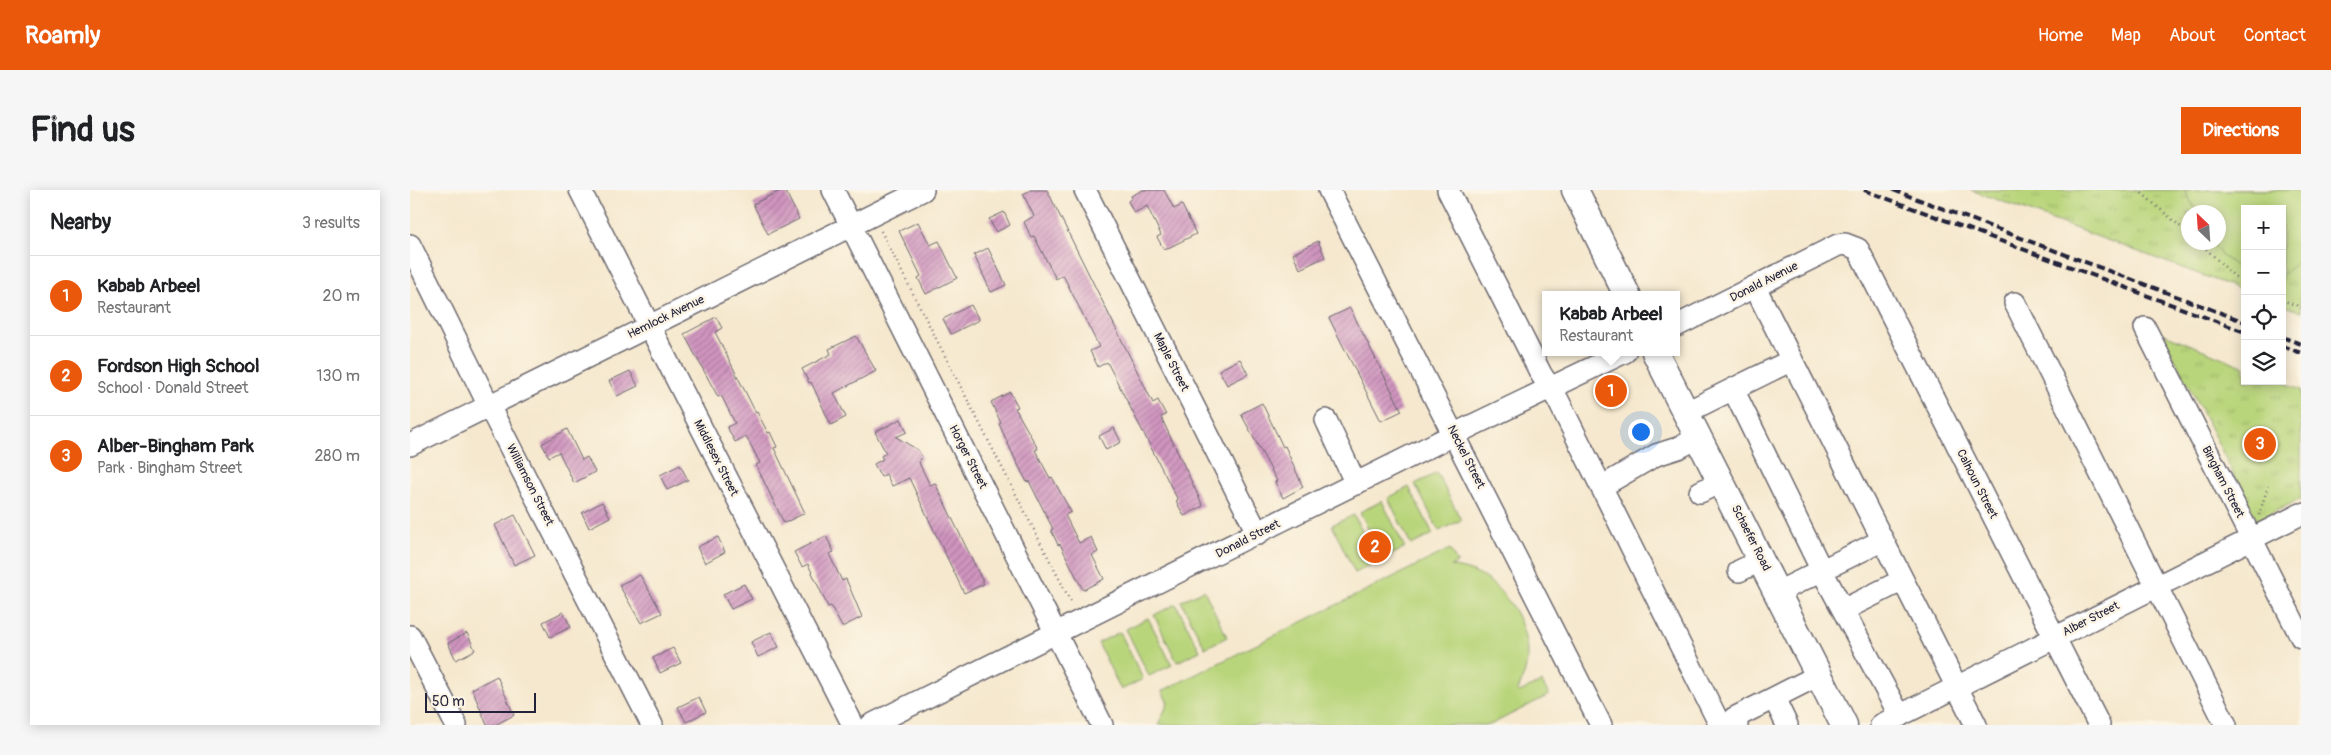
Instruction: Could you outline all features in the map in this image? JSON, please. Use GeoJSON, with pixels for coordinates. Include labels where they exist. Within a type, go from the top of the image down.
{"type":"FeatureCollection","features":[{"type":"Feature","properties":{"kind":"main road"},"geometry":{"type":"LineString","coordinates":[[1575,190],[1625,291]]}},
{"type":"Feature","properties":{"kind":"main road","name":"Schaefer Road"},"geometry":{"type":"LineString","coordinates":[[1657,356],[1698,438],[1711,486],[1750,565],[1778,592],[1844,725]]}},
{"type":"Feature","properties":{"kind":"street","name":"Middlesex Street"},"geometry":{"type":"LineString","coordinates":[[580,190],[853,725]]}},
{"type":"Feature","properties":{"kind":"street","name":"Horger Street"},"geometry":{"type":"LineString","coordinates":[[833,190],[1102,725]]}},
{"type":"Feature","properties":{"kind":"street","name":"Hemlock Avenue"},"geometry":{"type":"LineString","coordinates":[[410,445],[923,190]]}},
{"type":"Feature","properties":{"kind":"street","name":"Maple Street"},"geometry":{"type":"LineString","coordinates":[[1085,190],[1258,534]]}},
{"type":"Feature","properties":{"kind":"street","name":"Neckel Street"},"geometry":{"type":"LineString","coordinates":[[1329,190],[1601,725]]}},
{"type":"Feature","properties":{"kind":"street"},"geometry":{"type":"LineString","coordinates":[[1448,190],[1541,374],[1601,487],[1720,725]]}},
{"type":"Feature","properties":{"kind":"street","name":"Williamson Street"},"geometry":{"type":"LineString","coordinates":[[410,245],[489,406],[652,725]]}},
{"type":"Feature","properties":{"kind":"street","name":"Donald Avenue"},"geometry":{"type":"LineString","coordinates":[[1680,324],[1838,245],[1853,246]]}},
{"type":"Feature","properties":{"kind":"street","name":"Calhoun Street"},"geometry":{"type":"LineString","coordinates":[[1853,246],[1861,253],[2099,725]]}},
{"type":"Feature","properties":{"kind":"street"},"geometry":{"type":"LineString","coordinates":[[1755,287],[1957,687],[1969,723]]}},
{"type":"Feature","properties":{"kind":"street"},"geometry":{"type":"LineString","coordinates":[[2014,303],[2226,725]]}},
{"type":"Feature","properties":{"kind":"street","name":"Bingham Street"},"geometry":{"type":"LineString","coordinates":[[2145,328],[2301,637]]}},
{"type":"Feature","properties":{"kind":"street","name":"Donald Street"},"geometry":{"type":"LineString","coordinates":[[871,725],[1617,356]]}},
{"type":"Feature","properties":{"kind":"street"},"geometry":{"type":"LineString","coordinates":[[1685,413],[1792,360]]}},
{"type":"Feature","properties":{"kind":"street"},"geometry":{"type":"LineString","coordinates":[[1733,389],[1843,610],[1890,720]]}},
{"type":"Feature","properties":{"kind":"street"},"geometry":{"type":"LineString","coordinates":[[1326,420],[1356,484]]}},
{"type":"Feature","properties":{"kind":"street"},"geometry":{"type":"LineString","coordinates":[[1601,487],[1656,455],[1678,448],[1698,438]]}},
{"type":"Feature","properties":{"kind":"street","name":"Alber Street"},"geometry":{"type":"LineString","coordinates":[[1890,720],[2301,514]]}},
{"type":"Feature","properties":{"kind":"street"},"geometry":{"type":"LineString","coordinates":[[1778,592],[1883,540]]}},
{"type":"Feature","properties":{"kind":"street"},"geometry":{"type":"LineString","coordinates":[[1843,610],[1903,580]]}},
{"type":"Feature","properties":{"kind":"street"},"geometry":{"type":"LineString","coordinates":[[410,636],[456,725]]}},
{"type":"Feature","properties":{"kind":"street"},"geometry":{"type":"LineString","coordinates":[[1737,725],[1734,718],[1819,675]]}},
{"type":"Feature","properties":{"kind":"street"},"geometry":{"type":"LineString","coordinates":[[1774,698],[1787,725]]}},
{"type":"Feature","properties":{"kind":"path"},"geometry":{"type":"LineString","coordinates":[[2138,190],[2181,227]]}},
{"type":"Feature","properties":{"kind":"path"},"geometry":{"type":"LineString","coordinates":[[878,225],[1074,608]]}},
{"type":"Feature","properties":{"kind":"path"},"geometry":{"type":"LineString","coordinates":[[2207,250],[2234,276],[2241,280]]}},
{"type":"Feature","properties":{"kind":"path"},"geometry":{"type":"LineString","coordinates":[[2286,301],[2301,307]]}},
{"type":"Feature","properties":{"kind":"path"},"geometry":{"type":"LineString","coordinates":[[2259,516],[2268,486]]}},
{"type":"Feature","properties":{"kind":"green space"},"geometry":{"type":"Polygon","coordinates":[[[1971,190],[2301,190],[2301,312],[2286,306],[2286,205],[2241,205],[2241,290],[1971,190]]]}},
{"type":"Feature","properties":{"kind":"green space"},"geometry":{"type":"Polygon","coordinates":[[[2184,190],[2301,190],[2301,259],[2286,272],[2286,205],[2241,205],[2241,270],[2221,255],[2218,250],[2226,250],[2226,205],[2193,205],[2184,190]]]}},
{"type":"Feature","properties":{"kind":"green space"},"geometry":{"type":"Polygon","coordinates":[[[2162,333],[2241,365],[2241,385],[2286,384],[2301,390],[2301,499],[2257,520],[2162,333]]]}},
{"type":"Feature","properties":{"kind":"green space"},"geometry":{"type":"Polygon","coordinates":[[[1437,473],[1461,520],[1439,531],[1415,484],[1437,473]]]}},
{"type":"Feature","properties":{"kind":"green space"},"geometry":{"type":"Polygon","coordinates":[[[1409,487],[1433,534],[1411,545],[1388,498],[1409,487]]]}},
{"type":"Feature","properties":{"kind":"green space"},"geometry":{"type":"Polygon","coordinates":[[[1382,501],[1405,548],[1383,559],[1360,512],[1382,501]]]}},
{"type":"Feature","properties":{"kind":"green space"},"geometry":{"type":"Polygon","coordinates":[[[1354,515],[1377,562],[1355,573],[1332,525],[1354,515]]]}},
{"type":"Feature","properties":{"kind":"green space"},"geometry":{"type":"Polygon","coordinates":[[[1450,549],[1457,563],[1451,566],[1470,571],[1486,579],[1497,588],[1516,613],[1526,642],[1527,657],[1525,671],[1517,693],[1542,682],[1549,695],[1490,725],[1158,725],[1168,703],[1162,691],[1450,549]]]}},
{"type":"Feature","properties":{"kind":"green space"},"geometry":{"type":"Polygon","coordinates":[[[1204,590],[1227,637],[1205,648],[1181,601],[1204,590]]]}},
{"type":"Feature","properties":{"kind":"green space"},"geometry":{"type":"Polygon","coordinates":[[[1176,604],[1200,651],[1177,662],[1154,615],[1176,604]]]}},
{"type":"Feature","properties":{"kind":"green space"},"geometry":{"type":"Polygon","coordinates":[[[1148,618],[1172,665],[1149,676],[1126,629],[1148,618]]]}},
{"type":"Feature","properties":{"kind":"green space"},"geometry":{"type":"Polygon","coordinates":[[[1120,632],[1143,679],[1121,690],[1098,643],[1120,632]]]}},
{"type":"Feature","properties":{"kind":"building"},"geometry":{"type":"Polygon","coordinates":[[[785,190],[799,219],[768,234],[753,204],[785,190]]]}},
{"type":"Feature","properties":{"kind":"building"},"geometry":{"type":"Polygon","coordinates":[[[1031,190],[1047,190],[1153,403],[1158,400],[1166,415],[1161,417],[1203,506],[1184,516],[1176,501],[1178,500],[1107,362],[1098,367],[1090,351],[1099,347],[1063,275],[1056,279],[1034,236],[1031,237],[1024,222],[1034,216],[1023,194],[1031,190]]]}},
{"type":"Feature","properties":{"kind":"building"},"geometry":{"type":"Polygon","coordinates":[[[1143,190],[1164,190],[1174,209],[1182,205],[1196,234],[1164,250],[1157,237],[1161,235],[1147,206],[1134,213],[1128,201],[1132,198],[1131,196],[1143,190]]]}},
{"type":"Feature","properties":{"kind":"building"},"geometry":{"type":"Polygon","coordinates":[[[1004,212],[1010,225],[996,232],[989,219],[1004,212]]]}},
{"type":"Feature","properties":{"kind":"building"},"geometry":{"type":"Polygon","coordinates":[[[918,222],[930,245],[939,241],[957,278],[926,294],[918,278],[921,276],[899,231],[918,222]]]}},
{"type":"Feature","properties":{"kind":"building"},"geometry":{"type":"Polygon","coordinates":[[[1318,241],[1325,257],[1300,269],[1293,254],[1318,241]]]}},
{"type":"Feature","properties":{"kind":"building"},"geometry":{"type":"Polygon","coordinates":[[[988,248],[1006,285],[991,292],[974,255],[988,248]]]}},
{"type":"Feature","properties":{"kind":"building"},"geometry":{"type":"Polygon","coordinates":[[[971,305],[979,320],[951,334],[943,319],[971,305]]]}},
{"type":"Feature","properties":{"kind":"building"},"geometry":{"type":"Polygon","coordinates":[[[1350,308],[1402,411],[1381,421],[1329,318],[1350,308]]]}},
{"type":"Feature","properties":{"kind":"building"},"geometry":{"type":"Polygon","coordinates":[[[716,317],[722,328],[715,332],[756,413],[768,433],[770,432],[777,447],[774,448],[805,513],[784,523],[756,465],[760,463],[746,436],[735,442],[727,427],[735,423],[721,395],[718,397],[684,334],[716,317]]]}},
{"type":"Feature","properties":{"kind":"building"},"geometry":{"type":"Polygon","coordinates":[[[856,336],[876,371],[834,393],[846,417],[831,425],[811,382],[809,383],[802,369],[831,354],[829,349],[856,336]]]}},
{"type":"Feature","properties":{"kind":"building"},"geometry":{"type":"Polygon","coordinates":[[[1240,359],[1248,374],[1227,385],[1219,370],[1240,359]]]}},
{"type":"Feature","properties":{"kind":"building"},"geometry":{"type":"Polygon","coordinates":[[[630,371],[638,386],[617,396],[609,381],[630,371]]]}},
{"type":"Feature","properties":{"kind":"building"},"geometry":{"type":"Polygon","coordinates":[[[1010,392],[1018,407],[1015,408],[1038,449],[1035,450],[1071,512],[1065,515],[1079,543],[1091,537],[1098,552],[1092,555],[1104,579],[1083,590],[1060,544],[1058,545],[1051,530],[1053,529],[1029,481],[1027,482],[1016,461],[999,424],[1001,423],[991,402],[1010,392]]]}},
{"type":"Feature","properties":{"kind":"building"},"geometry":{"type":"Polygon","coordinates":[[[1262,403],[1283,447],[1285,446],[1303,487],[1283,498],[1275,482],[1277,481],[1241,414],[1262,403]]]}},
{"type":"Feature","properties":{"kind":"building"},"geometry":{"type":"Polygon","coordinates":[[[901,419],[907,432],[896,437],[918,450],[922,457],[919,462],[921,467],[930,485],[935,483],[984,584],[964,593],[909,478],[892,486],[886,474],[881,477],[874,464],[883,459],[881,456],[886,453],[875,432],[901,419]]]}},
{"type":"Feature","properties":{"kind":"building"},"geometry":{"type":"Polygon","coordinates":[[[1114,428],[1121,442],[1106,450],[1099,436],[1114,428]]]}},
{"type":"Feature","properties":{"kind":"building"},"geometry":{"type":"Polygon","coordinates":[[[567,429],[582,460],[587,457],[595,472],[574,483],[559,452],[549,457],[542,444],[567,429]]]}},
{"type":"Feature","properties":{"kind":"building"},"geometry":{"type":"Polygon","coordinates":[[[680,465],[688,480],[667,490],[660,475],[680,465]]]}},
{"type":"Feature","properties":{"kind":"building"},"geometry":{"type":"Polygon","coordinates":[[[602,502],[610,517],[589,528],[582,513],[602,502]]]}},
{"type":"Feature","properties":{"kind":"building"},"geometry":{"type":"Polygon","coordinates":[[[515,515],[535,555],[514,565],[495,525],[515,515]]]}},
{"type":"Feature","properties":{"kind":"building"},"geometry":{"type":"Polygon","coordinates":[[[826,536],[834,552],[829,554],[842,581],[846,579],[862,617],[842,627],[831,606],[828,607],[808,564],[802,567],[794,552],[826,536]]]}},
{"type":"Feature","properties":{"kind":"building"},"geometry":{"type":"Polygon","coordinates":[[[718,537],[725,552],[705,563],[697,547],[718,537]]]}},
{"type":"Feature","properties":{"kind":"building"},"geometry":{"type":"Polygon","coordinates":[[[640,575],[662,613],[641,623],[619,585],[640,575]]]}},
{"type":"Feature","properties":{"kind":"building"},"geometry":{"type":"Polygon","coordinates":[[[744,584],[752,599],[731,609],[723,594],[744,584]]]}},
{"type":"Feature","properties":{"kind":"building"},"geometry":{"type":"Polygon","coordinates":[[[563,612],[571,627],[550,637],[543,622],[563,612]]]}},
{"type":"Feature","properties":{"kind":"building"},"geometry":{"type":"Polygon","coordinates":[[[771,632],[779,647],[758,657],[751,642],[771,632]]]}},
{"type":"Feature","properties":{"kind":"building"},"geometry":{"type":"Polygon","coordinates":[[[467,633],[475,650],[456,660],[448,643],[467,633]]]}},
{"type":"Feature","properties":{"kind":"building"},"geometry":{"type":"Polygon","coordinates":[[[673,648],[681,663],[660,673],[653,658],[673,648]]]}},
{"type":"Feature","properties":{"kind":"building"},"geometry":{"type":"Polygon","coordinates":[[[497,676],[514,715],[495,725],[487,725],[472,689],[497,676]]]}},
{"type":"Feature","properties":{"kind":"building"},"geometry":{"type":"Polygon","coordinates":[[[699,697],[706,712],[686,722],[678,707],[699,697]]]}},
{"type":"Feature","properties":{"kind":"railway"},"geometry":{"type":"LineString","coordinates":[[1864,190],[2241,331]]}},
{"type":"Feature","properties":{"kind":"railway"},"geometry":{"type":"LineString","coordinates":[[1893,190],[2241,320]]}},
{"type":"Feature","properties":{"kind":"railway"},"geometry":{"type":"LineString","coordinates":[[2286,338],[2301,344]]}},
{"type":"Feature","properties":{"kind":"railway"},"geometry":{"type":"LineString","coordinates":[[2286,347],[2301,353]]}},
{"type":"Feature","properties":{"kind":"place","name":"Kabab Arbeel"},"geometry":{"type":"Point","coordinates":[1611,391]}},
{"type":"Feature","properties":{"kind":"place","name":"Alber-Bingham Park"},"geometry":{"type":"Point","coordinates":[2260,444]}},
{"type":"Feature","properties":{"kind":"place","name":"Fordson High School"},"geometry":{"type":"Point","coordinates":[1375,547]}}]}
